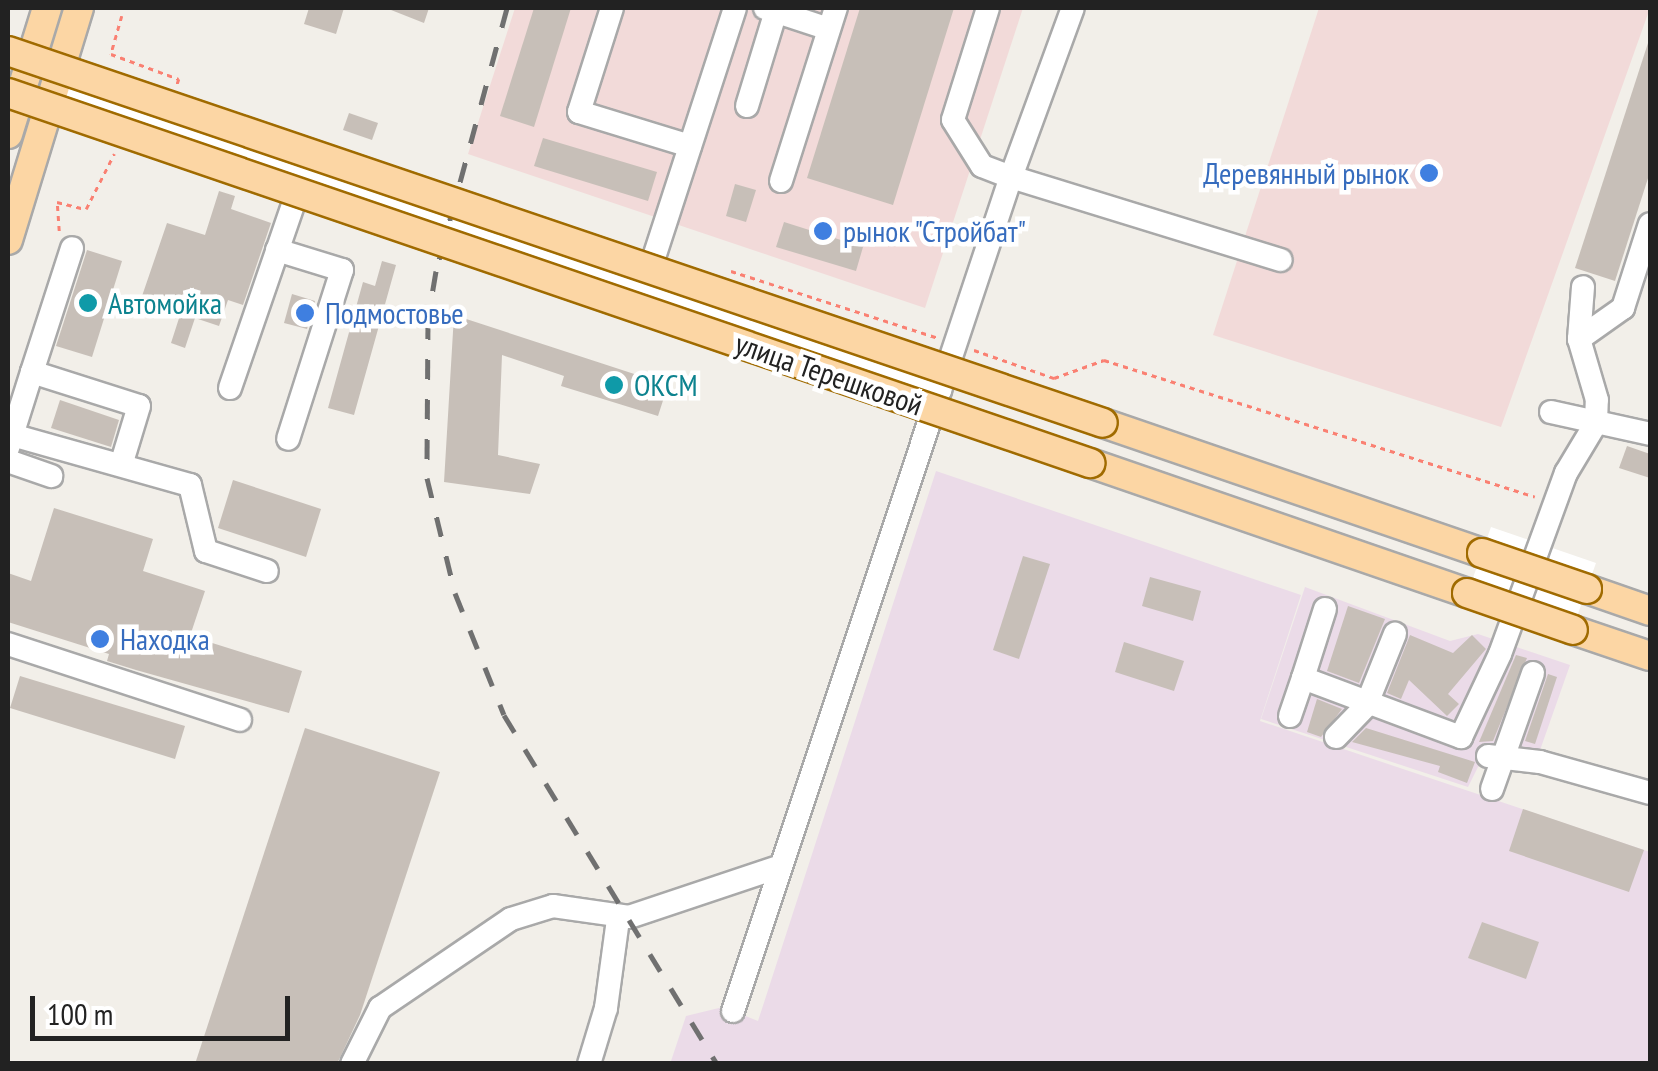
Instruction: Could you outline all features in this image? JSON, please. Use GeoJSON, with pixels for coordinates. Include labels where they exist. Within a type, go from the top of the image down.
{"type":"FeatureCollection","features":[{"type":"Feature","properties":{"kind":"main road"},"geometry":{"type":"LineString","coordinates":[[8,134],[46,8]]}},
{"type":"Feature","properties":{"kind":"main road"},"geometry":{"type":"LineString","coordinates":[[8,240],[16,182],[54,86],[79,8]]}},
{"type":"Feature","properties":{"kind":"main road","name":"улица Терешковой"},"geometry":{"type":"LineString","coordinates":[[8,51],[1650,611]]}},
{"type":"Feature","properties":{"kind":"main road","name":"улица Терешковой"},"geometry":{"type":"LineString","coordinates":[[8,93],[1650,656]]}},
{"type":"Feature","properties":{"kind":"lane"},"geometry":{"type":"LineString","coordinates":[[612,8],[579,112],[690,146]]}},
{"type":"Feature","properties":{"kind":"lane"},"geometry":{"type":"LineString","coordinates":[[643,290],[736,8]]}},
{"type":"Feature","properties":{"kind":"lane"},"geometry":{"type":"LineString","coordinates":[[988,8],[953,120],[982,166],[1281,260]]}},
{"type":"Feature","properties":{"kind":"lane"},"geometry":{"type":"LineString","coordinates":[[733,1011],[1011,177],[1074,8]]}},
{"type":"Feature","properties":{"kind":"lane"},"geometry":{"type":"LineString","coordinates":[[746,106],[770,9],[832,18],[781,182]]}},
{"type":"Feature","properties":{"kind":"lane"},"geometry":{"type":"LineString","coordinates":[[54,86],[940,390]]}},
{"type":"Feature","properties":{"kind":"lane"},"geometry":{"type":"LineString","coordinates":[[230,388],[304,173]]}},
{"type":"Feature","properties":{"kind":"lane"},"geometry":{"type":"LineString","coordinates":[[1579,339],[1622,308],[1650,224]]}},
{"type":"Feature","properties":{"kind":"lane"},"geometry":{"type":"LineString","coordinates":[[72,248],[11,428],[190,485],[206,551],[267,571]]}},
{"type":"Feature","properties":{"kind":"lane"},"geometry":{"type":"LineString","coordinates":[[278,250],[342,270],[288,440]]}},
{"type":"Feature","properties":{"kind":"lane"},"geometry":{"type":"LineString","coordinates":[[1303,678],[1355,695],[1366,706],[1461,737],[1500,654],[1566,473],[1596,423],[1579,339],[1583,287]]}},
{"type":"Feature","properties":{"kind":"lane"},"geometry":{"type":"LineString","coordinates":[[32,372],[139,406],[122,462]]}},
{"type":"Feature","properties":{"kind":"lane"},"geometry":{"type":"LineString","coordinates":[[1551,412],[1650,434]]}},
{"type":"Feature","properties":{"kind":"lane"},"geometry":{"type":"LineString","coordinates":[[8,461],[52,476]]}},
{"type":"Feature","properties":{"kind":"lane"},"geometry":{"type":"LineString","coordinates":[[1290,716],[1325,609]]}},
{"type":"Feature","properties":{"kind":"lane"},"geometry":{"type":"LineString","coordinates":[[1336,737],[1366,706],[1394,634]]}},
{"type":"Feature","properties":{"kind":"lane"},"geometry":{"type":"LineString","coordinates":[[8,644],[240,720]]}},
{"type":"Feature","properties":{"kind":"lane"},"geometry":{"type":"LineString","coordinates":[[1492,790],[1497,757],[1532,673]]}},
{"type":"Feature","properties":{"kind":"lane"},"geometry":{"type":"LineString","coordinates":[[1497,757],[1650,793]]}},
{"type":"Feature","properties":{"kind":"lane"},"geometry":{"type":"LineString","coordinates":[[352,1064],[380,1008],[511,919],[553,906],[618,920],[780,866]]}},
{"type":"Feature","properties":{"kind":"lane"},"geometry":{"type":"LineString","coordinates":[[589,1064],[606,1008],[618,920]]}},
{"type":"Feature","properties":{"kind":"path"},"geometry":{"type":"LineString","coordinates":[[122,16],[111,54],[178,84]]}},
{"type":"Feature","properties":{"kind":"path"},"geometry":{"type":"LineString","coordinates":[[72,248],[55,226],[57,202],[86,209],[118,147]]}},
{"type":"Feature","properties":{"kind":"path"},"geometry":{"type":"LineString","coordinates":[[955,344],[1054,378],[1104,360],[1531,500],[1566,473]]}},
{"type":"Feature","properties":{"kind":"shaded area","name":"рынок \"Стройбат\""},"geometry":{"type":"Polygon","coordinates":[[[515,8],[1023,8],[925,308],[468,154],[515,8]]]}},
{"type":"Feature","properties":{"kind":"shaded area","name":"Деревянный рынок"},"geometry":{"type":"Polygon","coordinates":[[[1319,8],[1650,8],[1501,427],[1213,335],[1319,8]]]}},
{"type":"Feature","properties":{"kind":"shaded area"},"geometry":{"type":"Polygon","coordinates":[[[936,471],[1301,595],[1260,721],[1650,852],[1650,1063],[670,1064],[686,1016],[723,1007],[758,1021],[936,471]]]}},
{"type":"Feature","properties":{"kind":"shaded area"},"geometry":{"type":"Polygon","coordinates":[[[1305,587],[1450,641],[1478,634],[1570,665],[1539,753],[1504,749],[1478,767],[1468,787],[1261,719],[1305,587]]]}},
{"type":"Feature","properties":{"kind":"pier"},"geometry":{"type":"Polygon","coordinates":[[[1491,527],[1596,563],[1568,642],[1463,606],[1491,527]]]}},
{"type":"Feature","properties":{"kind":"building"},"geometry":{"type":"Polygon","coordinates":[[[309,8],[344,8],[336,34],[304,24],[309,8]]]}},
{"type":"Feature","properties":{"kind":"building"},"geometry":{"type":"Polygon","coordinates":[[[386,8],[429,8],[424,23],[386,8]]]}},
{"type":"Feature","properties":{"kind":"building"},"geometry":{"type":"Polygon","coordinates":[[[534,8],[571,8],[534,127],[500,116],[534,8]]]}},
{"type":"Feature","properties":{"kind":"building"},"geometry":{"type":"Polygon","coordinates":[[[860,8],[954,8],[893,205],[807,178],[860,8]]]}},
{"type":"Feature","properties":{"kind":"building"},"geometry":{"type":"Polygon","coordinates":[[[1648,43],[1650,172],[1615,281],[1575,268],[1648,43]]]}},
{"type":"Feature","properties":{"kind":"building"},"geometry":{"type":"Polygon","coordinates":[[[349,113],[378,123],[372,140],[343,130],[349,113]]]}},
{"type":"Feature","properties":{"kind":"building"},"geometry":{"type":"Polygon","coordinates":[[[543,138],[657,172],[648,201],[534,166],[543,138]]]}},
{"type":"Feature","properties":{"kind":"building"},"geometry":{"type":"Polygon","coordinates":[[[735,184],[756,190],[746,222],[726,216],[735,184]]]}},
{"type":"Feature","properties":{"kind":"building"},"geometry":{"type":"Polygon","coordinates":[[[219,191],[235,196],[231,209],[271,223],[243,305],[228,300],[219,326],[195,318],[185,348],[171,343],[181,312],[141,299],[167,223],[205,235],[219,191]]]}},
{"type":"Feature","properties":{"kind":"building"},"geometry":{"type":"Polygon","coordinates":[[[784,222],[863,247],[856,271],[776,247],[784,222]]]}},
{"type":"Feature","properties":{"kind":"building","name":"Автомойка"},"geometry":{"type":"Polygon","coordinates":[[[87,250],[122,261],[92,357],[56,346],[87,250]]]}},
{"type":"Feature","properties":{"kind":"building"},"geometry":{"type":"Polygon","coordinates":[[[382,261],[396,265],[354,415],[328,408],[363,282],[375,286],[382,261]]]}},
{"type":"Feature","properties":{"kind":"building"},"geometry":{"type":"Polygon","coordinates":[[[292,294],[315,301],[307,329],[284,323],[292,294]]]}},
{"type":"Feature","properties":{"kind":"building"},"geometry":{"type":"Polygon","coordinates":[[[454,315],[668,385],[658,416],[561,386],[564,376],[502,355],[498,455],[540,464],[530,494],[444,482],[454,315]]]}},
{"type":"Feature","properties":{"kind":"building"},"geometry":{"type":"Polygon","coordinates":[[[60,400],[119,420],[111,447],[51,428],[60,400]]]}},
{"type":"Feature","properties":{"kind":"building"},"geometry":{"type":"Polygon","coordinates":[[[1627,446],[1650,454],[1650,478],[1619,468],[1627,446]]]}},
{"type":"Feature","properties":{"kind":"building"},"geometry":{"type":"Polygon","coordinates":[[[233,480],[321,509],[306,557],[218,528],[233,480]]]}},
{"type":"Feature","properties":{"kind":"building"},"geometry":{"type":"Polygon","coordinates":[[[54,508],[153,539],[143,571],[205,591],[190,636],[302,671],[289,713],[107,661],[109,654],[8,622],[8,573],[31,581],[54,508]]]}},
{"type":"Feature","properties":{"kind":"building"},"geometry":{"type":"Polygon","coordinates":[[[1023,556],[1050,564],[1019,659],[993,650],[1023,556]]]}},
{"type":"Feature","properties":{"kind":"building"},"geometry":{"type":"Polygon","coordinates":[[[1150,577],[1201,591],[1193,621],[1142,606],[1150,577]]]}},
{"type":"Feature","properties":{"kind":"building"},"geometry":{"type":"Polygon","coordinates":[[[1348,606],[1385,619],[1359,683],[1327,671],[1348,606]]]}},
{"type":"Feature","properties":{"kind":"building"},"geometry":{"type":"Polygon","coordinates":[[[1410,635],[1453,653],[1472,635],[1486,649],[1448,694],[1459,704],[1447,716],[1409,680],[1401,699],[1387,693],[1410,635]]]}},
{"type":"Feature","properties":{"kind":"building"},"geometry":{"type":"Polygon","coordinates":[[[1124,642],[1184,661],[1174,691],[1115,672],[1124,642]]]}},
{"type":"Feature","properties":{"kind":"building"},"geometry":{"type":"Polygon","coordinates":[[[1516,655],[1527,658],[1493,741],[1479,742],[1516,655]]]}},
{"type":"Feature","properties":{"kind":"building"},"geometry":{"type":"Polygon","coordinates":[[[1548,674],[1557,677],[1535,744],[1525,741],[1548,674]]]}},
{"type":"Feature","properties":{"kind":"building"},"geometry":{"type":"Polygon","coordinates":[[[20,676],[185,726],[175,759],[10,708],[20,676]]]}},
{"type":"Feature","properties":{"kind":"building"},"geometry":{"type":"Polygon","coordinates":[[[1317,699],[1342,709],[1321,737],[1307,732],[1317,699]]]}},
{"type":"Feature","properties":{"kind":"building"},"geometry":{"type":"Polygon","coordinates":[[[305,728],[440,772],[360,1015],[337,1064],[195,1064],[305,728]]]}},
{"type":"Feature","properties":{"kind":"building"},"geometry":{"type":"Polygon","coordinates":[[[1366,728],[1475,762],[1467,783],[1438,772],[1440,766],[1352,742],[1366,728]]]}},
{"type":"Feature","properties":{"kind":"building"},"geometry":{"type":"Polygon","coordinates":[[[1523,809],[1644,850],[1629,892],[1509,851],[1523,809]]]}},
{"type":"Feature","properties":{"kind":"building"},"geometry":{"type":"Polygon","coordinates":[[[1482,922],[1539,942],[1526,979],[1468,958],[1482,922]]]}},
{"type":"Feature","properties":{"kind":"railway"},"geometry":{"type":"LineString","coordinates":[[507,8],[436,271],[428,319],[427,478],[455,593],[504,715],[717,1064]]}},
{"type":"Feature","properties":{"kind":"place","name":"Деревянный рынок"},"geometry":{"type":"Point","coordinates":[1429,173]}},
{"type":"Feature","properties":{"kind":"place","name":"рынок \"Стройбат\""},"geometry":{"type":"Point","coordinates":[823,231]}},
{"type":"Feature","properties":{"kind":"place","name":"Автомойка"},"geometry":{"type":"Point","coordinates":[88,303]}},
{"type":"Feature","properties":{"kind":"place","name":"Подмостовье"},"geometry":{"type":"Point","coordinates":[305,313]}},
{"type":"Feature","properties":{"kind":"place","name":"ОКСМ"},"geometry":{"type":"Point","coordinates":[614,385]}},
{"type":"Feature","properties":{"kind":"place","name":"Находка"},"geometry":{"type":"Point","coordinates":[100,639]}}]}
